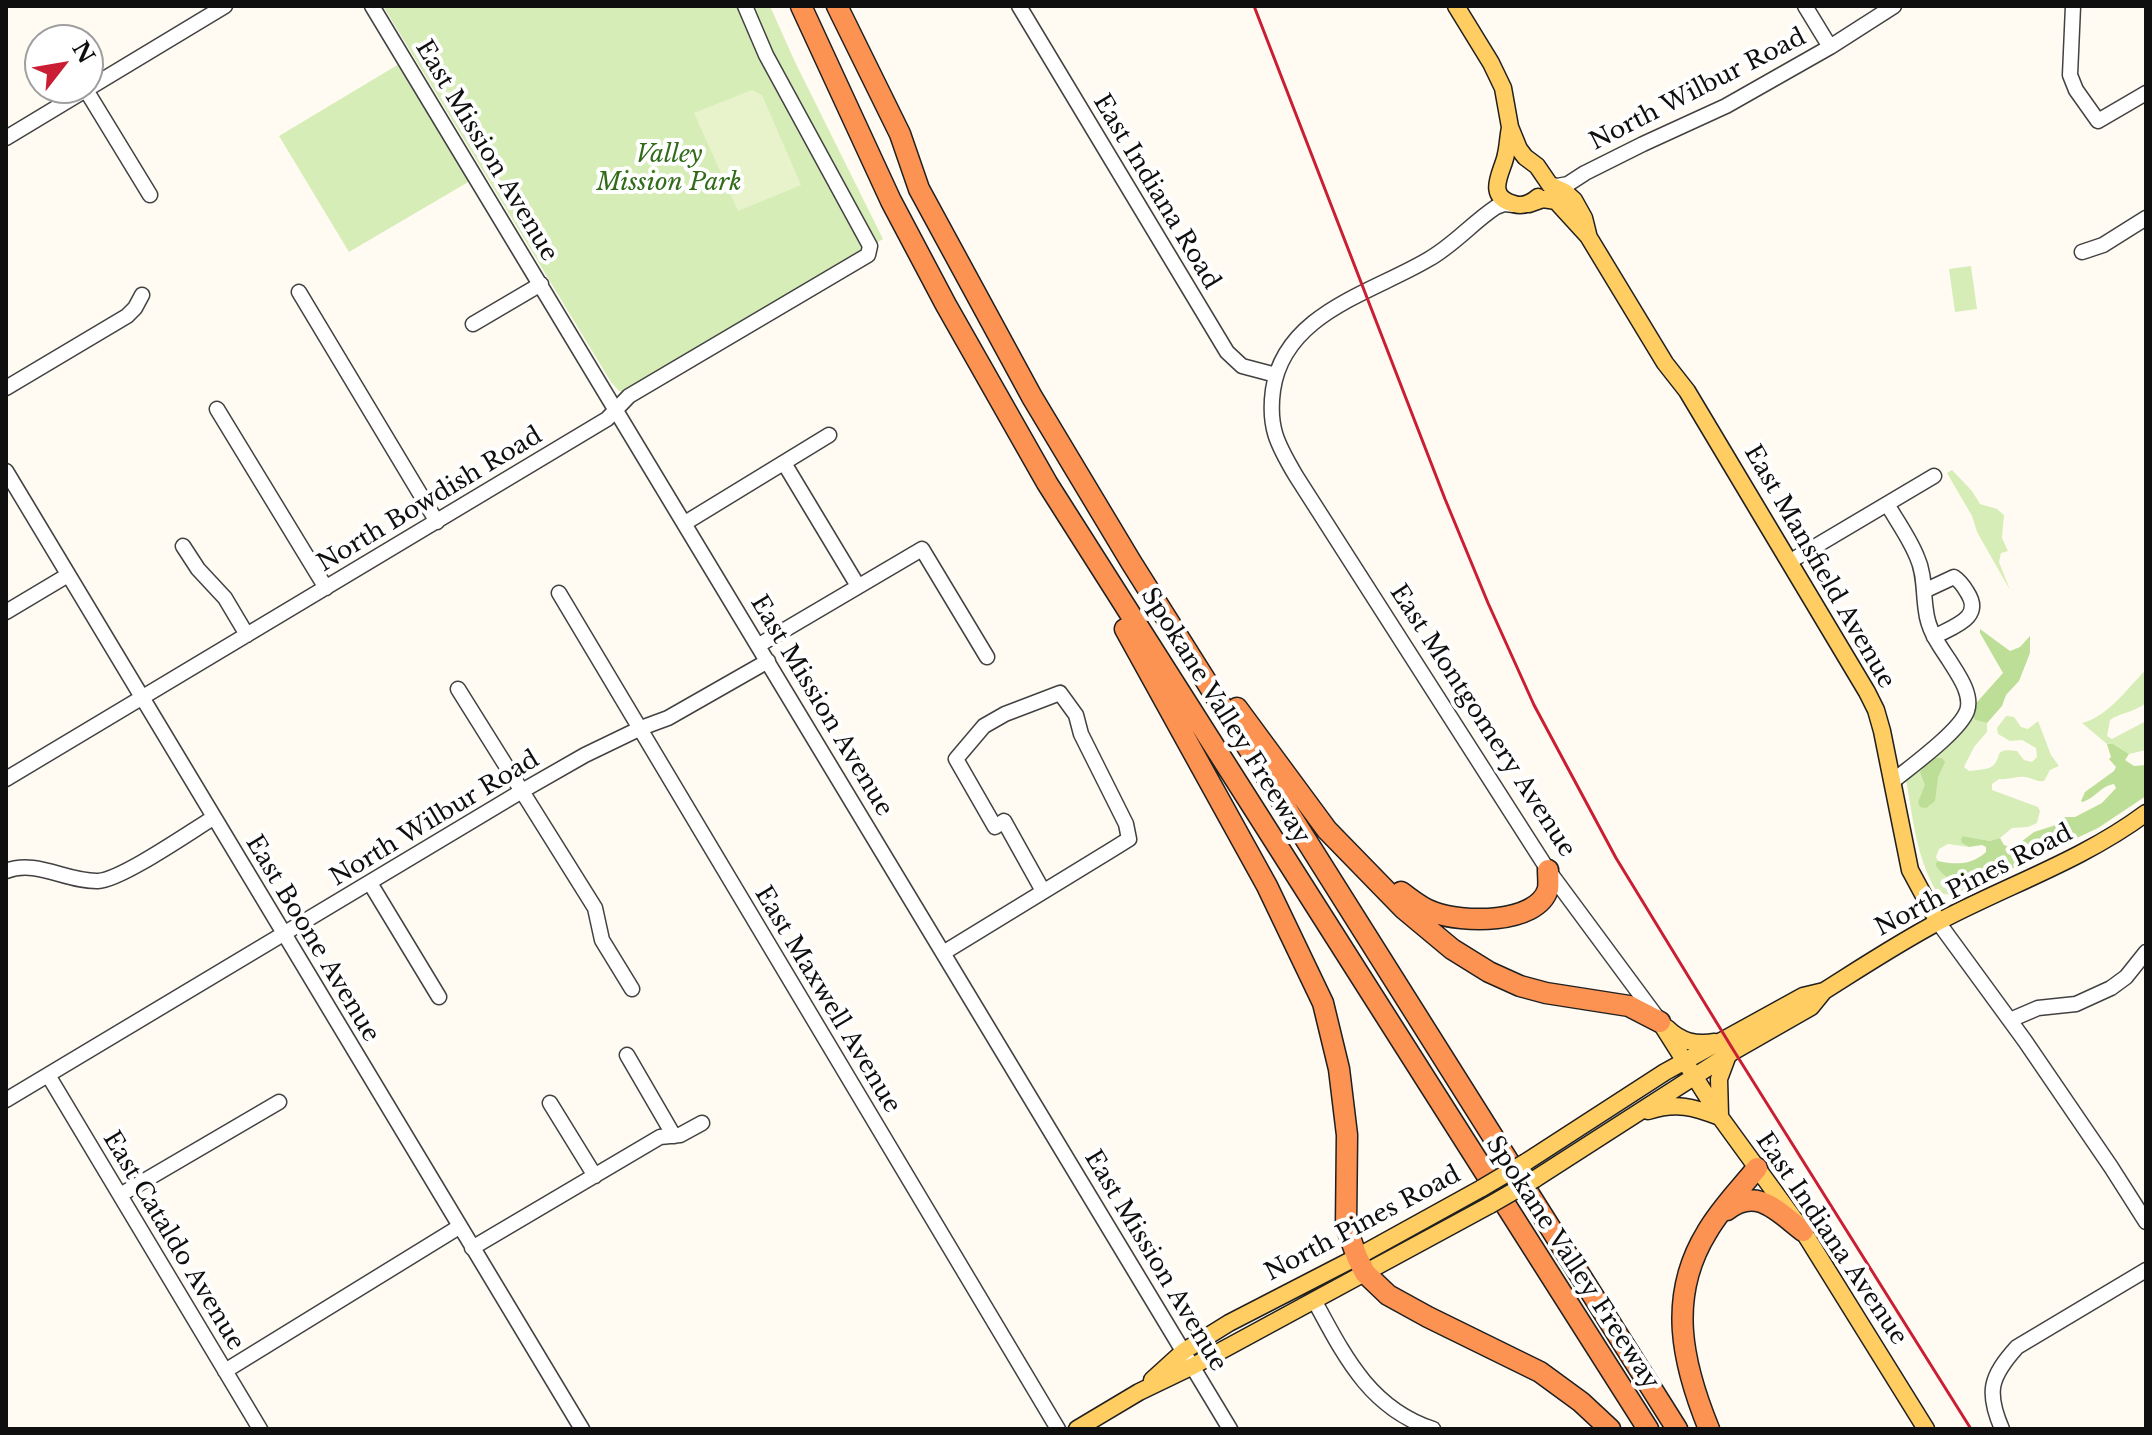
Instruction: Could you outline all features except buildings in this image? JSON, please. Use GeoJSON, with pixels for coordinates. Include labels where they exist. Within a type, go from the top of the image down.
{"type":"FeatureCollection","features":[{"type":"Feature","properties":{"kind":"highway","name":"Spokane Valley Freeway"},"geometry":{"type":"LineString","coordinates":[[801,6],[891,201],[1047,483],[1648,1429]]}},
{"type":"Feature","properties":{"kind":"highway","name":"Spokane Valley Freeway"},"geometry":{"type":"LineString","coordinates":[[837,6],[900,134],[919,189],[1032,397],[1131,562],[1677,1429]]}},
{"type":"Feature","properties":{"kind":"highway"},"geometry":{"type":"LineString","coordinates":[[1047,483],[1156,688],[1267,886],[1323,1003],[1339,1069],[1347,1135],[1346,1226],[1361,1265],[1388,1295],[1540,1372],[1581,1402],[1610,1429]]}},
{"type":"Feature","properties":{"kind":"highway"},"geometry":{"type":"LineString","coordinates":[[1131,562],[1327,830],[1404,909],[1452,949],[1489,972],[1520,986],[1629,1006],[1660,1022]]}},
{"type":"Feature","properties":{"kind":"highway"},"geometry":{"type":"LineString","coordinates":[[1327,830],[1417,904],[1452,917],[1500,919],[1532,908],[1548,888],[1548,870]]}},
{"type":"Feature","properties":{"kind":"highway"},"geometry":{"type":"LineString","coordinates":[[1709,1429],[1686,1360],[1681,1311],[1694,1255],[1707,1230],[1757,1168]]}},
{"type":"Feature","properties":{"kind":"highway"},"geometry":{"type":"LineString","coordinates":[[1717,1218],[1736,1203],[1750,1199],[1762,1201],[1803,1231]]}},
{"type":"Feature","properties":{"kind":"main road"},"geometry":{"type":"LineString","coordinates":[[1456,6],[1503,88],[1510,127],[1519,149],[1569,195]]}},
{"type":"Feature","properties":{"kind":"main road"},"geometry":{"type":"LineString","coordinates":[[1510,127],[1499,175],[1502,197],[1522,204],[1541,194],[1541,172]]}},
{"type":"Feature","properties":{"kind":"main road"},"geometry":{"type":"LineString","coordinates":[[1499,175],[1515,159],[1541,172]]}},
{"type":"Feature","properties":{"kind":"main road","name":"East Mansfield Avenue"},"geometry":{"type":"LineString","coordinates":[[1569,195],[1584,218],[1588,236]]}},
{"type":"Feature","properties":{"kind":"main road","name":"East Mansfield Avenue"},"geometry":{"type":"LineString","coordinates":[[1522,204],[1543,199],[1556,201],[1588,236],[1665,363],[1687,391],[1876,710],[1910,870],[1938,922]]}},
{"type":"Feature","properties":{"kind":"main road","name":"North Pines Road"},"geometry":{"type":"LineString","coordinates":[[1077,1429],[1139,1392],[1314,1300],[1361,1265],[1684,1061],[1726,1048],[1811,1007],[1824,991],[1938,922],[2064,862],[2134,823],[2146,813]]}},
{"type":"Feature","properties":{"kind":"main road"},"geometry":{"type":"LineString","coordinates":[[1637,1114],[1663,1106],[1680,1105],[1692,1106],[1720,1117],[1719,1079],[1726,1048],[1688,1042],[1675,1036],[1660,1022]]}},
{"type":"Feature","properties":{"kind":"main road","name":"East Montgomery Avenue"},"geometry":{"type":"LineString","coordinates":[[1660,1022],[1694,1076]]}},
{"type":"Feature","properties":{"kind":"main road","name":"North Pines Road"},"geometry":{"type":"LineString","coordinates":[[1139,1392],[1184,1351],[1229,1323],[1490,1205],[1535,1179],[1694,1076],[1726,1048]]}},
{"type":"Feature","properties":{"kind":"main road","name":"East Indiana Avenue"},"geometry":{"type":"LineString","coordinates":[[1694,1076],[1803,1231],[1926,1429]]}},
{"type":"Feature","properties":{"kind":"street"},"geometry":{"type":"LineString","coordinates":[[104,79],[224,6]]}},
{"type":"Feature","properties":{"kind":"street","name":"East Mission Avenue"},"geometry":{"type":"LineString","coordinates":[[372,6],[1230,1429]]}},
{"type":"Feature","properties":{"kind":"street","name":"North Bowdish Road"},"geometry":{"type":"LineString","coordinates":[[6,779],[607,419],[629,396],[866,257],[870,246],[766,55],[745,6]]}},
{"type":"Feature","properties":{"kind":"street","name":"East Indiana Road"},"geometry":{"type":"LineString","coordinates":[[1019,6],[1225,348],[1242,366],[1276,375]]}},
{"type":"Feature","properties":{"kind":"street"},"geometry":{"type":"LineString","coordinates":[[1805,6],[1830,47]]}},
{"type":"Feature","properties":{"kind":"street","name":"North Wilbur Road"},"geometry":{"type":"LineString","coordinates":[[1569,195],[1579,177],[1726,106],[1830,47],[1894,6]]}},
{"type":"Feature","properties":{"kind":"street"},"geometry":{"type":"LineString","coordinates":[[2073,6],[2070,75],[2076,90],[2098,121],[2146,93]]}},
{"type":"Feature","properties":{"kind":"street"},"geometry":{"type":"LineString","coordinates":[[6,138],[63,104]]}},
{"type":"Feature","properties":{"kind":"street"},"geometry":{"type":"LineString","coordinates":[[95,104],[150,195]]}},
{"type":"Feature","properties":{"kind":"street"},"geometry":{"type":"LineString","coordinates":[[1541,172],[1563,186],[1579,177]]}},
{"type":"Feature","properties":{"kind":"street"},"geometry":{"type":"LineString","coordinates":[[1475,223],[1499,175]]}},
{"type":"Feature","properties":{"kind":"street"},"geometry":{"type":"LineString","coordinates":[[1276,375],[1288,348],[1306,328],[1333,309],[1445,250],[1500,205],[1522,204]]}},
{"type":"Feature","properties":{"kind":"street"},"geometry":{"type":"LineString","coordinates":[[2082,252],[2103,245],[2146,218]]}},
{"type":"Feature","properties":{"kind":"street"},"geometry":{"type":"LineString","coordinates":[[473,324],[541,284]]}},
{"type":"Feature","properties":{"kind":"street"},"geometry":{"type":"LineString","coordinates":[[299,292],[437,522]]}},
{"type":"Feature","properties":{"kind":"street"},"geometry":{"type":"LineString","coordinates":[[6,388],[127,316],[142,295]]}},
{"type":"Feature","properties":{"kind":"street","name":"East Montgomery Avenue"},"geometry":{"type":"LineString","coordinates":[[1276,375],[1270,413],[1280,448],[1548,870],[1660,1022]]}},
{"type":"Feature","properties":{"kind":"street"},"geometry":{"type":"LineString","coordinates":[[217,409],[326,588]]}},
{"type":"Feature","properties":{"kind":"street"},"geometry":{"type":"LineString","coordinates":[[685,523],[829,435]]}},
{"type":"Feature","properties":{"kind":"street"},"geometry":{"type":"LineString","coordinates":[[784,463],[858,586]]}},
{"type":"Feature","properties":{"kind":"street","name":"East Boone Avenue"},"geometry":{"type":"LineString","coordinates":[[6,471],[582,1429]]}},
{"type":"Feature","properties":{"kind":"street"},"geometry":{"type":"LineString","coordinates":[[1789,562],[1934,476]]}},
{"type":"Feature","properties":{"kind":"street"},"geometry":{"type":"LineString","coordinates":[[1887,504],[1917,556],[1923,576],[1926,613],[1934,637],[1959,678],[1968,700],[1967,711],[1942,740],[1892,782]]}},
{"type":"Feature","properties":{"kind":"street"},"geometry":{"type":"LineString","coordinates":[[183,546],[198,569],[225,598],[247,635]]}},
{"type":"Feature","properties":{"kind":"street"},"geometry":{"type":"LineString","coordinates":[[759,645],[922,549],[987,657]]}},
{"type":"Feature","properties":{"kind":"street"},"geometry":{"type":"LineString","coordinates":[[6,612],[68,575]]}},
{"type":"Feature","properties":{"kind":"street"},"geometry":{"type":"LineString","coordinates":[[1924,591],[1954,577],[1962,582],[1974,608],[1971,615],[1934,637]]}},
{"type":"Feature","properties":{"kind":"street","name":"East Maxwell Avenue"},"geometry":{"type":"LineString","coordinates":[[559,593],[1058,1429]]}},
{"type":"Feature","properties":{"kind":"street","name":"North Wilbur Road"},"geometry":{"type":"LineString","coordinates":[[6,1100],[522,791],[585,755],[668,718],[768,661]]}},
{"type":"Feature","properties":{"kind":"street"},"geometry":{"type":"LineString","coordinates":[[458,689],[595,908],[602,940],[632,989]]}},
{"type":"Feature","properties":{"kind":"street"},"geometry":{"type":"LineString","coordinates":[[943,953],[1129,839],[1126,824],[1081,734],[1076,715],[1060,693],[1005,714],[984,726],[956,759],[995,827],[1004,821],[1043,891]]}},
{"type":"Feature","properties":{"kind":"street"},"geometry":{"type":"LineString","coordinates":[[6,871],[21,866],[91,881],[113,879],[213,818]]}},
{"type":"Feature","properties":{"kind":"street"},"geometry":{"type":"LineString","coordinates":[[370,883],[439,997]]}},
{"type":"Feature","properties":{"kind":"street","name":"East Mansfield Avenue"},"geometry":{"type":"LineString","coordinates":[[1938,922],[2010,1020],[2146,1222]]}},
{"type":"Feature","properties":{"kind":"street"},"geometry":{"type":"LineString","coordinates":[[2010,1020],[2038,1008],[2076,1004],[2111,988],[2126,977],[2146,952]]}},
{"type":"Feature","properties":{"kind":"street"},"geometry":{"type":"LineString","coordinates":[[627,1055],[674,1136]]}},
{"type":"Feature","properties":{"kind":"street","name":"East Cataldo Avenue"},"geometry":{"type":"LineString","coordinates":[[48,1075],[260,1429]]}},
{"type":"Feature","properties":{"kind":"street"},"geometry":{"type":"LineString","coordinates":[[120,1195],[279,1102]]}},
{"type":"Feature","properties":{"kind":"street"},"geometry":{"type":"LineString","coordinates":[[550,1103],[595,1176]]}},
{"type":"Feature","properties":{"kind":"street"},"geometry":{"type":"LineString","coordinates":[[472,1248],[660,1137],[680,1135],[702,1123]]}},
{"type":"Feature","properties":{"kind":"street"},"geometry":{"type":"LineString","coordinates":[[225,1371],[459,1227]]}},
{"type":"Feature","properties":{"kind":"street"},"geometry":{"type":"LineString","coordinates":[[2002,1429],[1991,1394],[2005,1360],[2017,1347],[2146,1270]]}},
{"type":"Feature","properties":{"kind":"street"},"geometry":{"type":"LineString","coordinates":[[1314,1300],[1349,1361],[1375,1395],[1395,1411],[1433,1429]]}},
{"type":"Feature","properties":{"kind":"green space","name":"Valley Mission Park"},"geometry":{"type":"Polygon","coordinates":[[[383,6],[770,6],[883,239],[643,383],[619,391],[383,6]]]}},
{"type":"Feature","properties":{"kind":"green space"},"geometry":{"type":"Polygon","coordinates":[[[399,64],[470,181],[349,252],[279,136],[399,64]]]}},
{"type":"Feature","properties":{"kind":"green space"},"geometry":{"type":"Polygon","coordinates":[[[752,90],[762,95],[801,185],[738,211],[694,113],[752,90]]]}},
{"type":"Feature","properties":{"kind":"green space"},"geometry":{"type":"Polygon","coordinates":[[[1971,266],[1977,309],[1955,312],[1949,269],[1971,266]]]}},
{"type":"Feature","properties":{"kind":"green space"},"geometry":{"type":"Polygon","coordinates":[[[1952,470],[1980,504],[1997,509],[2004,515],[2002,538],[2008,551],[2001,553],[1999,562],[2010,590],[1947,473],[1952,470]]]}},
{"type":"Feature","properties":{"kind":"green space"},"geometry":{"type":"Polygon","coordinates":[[[1980,629],[2010,651],[2020,647],[2030,636],[2030,653],[2019,681],[1987,723],[1975,720],[1970,710],[2003,673],[1980,629]]]}},
{"type":"Feature","properties":{"kind":"green space"},"geometry":{"type":"Polygon","coordinates":[[[2146,670],[2146,703],[2110,720],[2107,736],[2112,739],[2146,721],[2146,750],[2129,754],[2113,744],[2107,744],[2082,723],[2109,708],[2146,670]]]}},
{"type":"Feature","properties":{"kind":"green space"},"geometry":{"type":"Polygon","coordinates":[[[1970,709],[1975,720],[1987,723],[1987,732],[1974,747],[1964,767],[1969,771],[1991,767],[2004,751],[2017,751],[2024,760],[2032,762],[2037,757],[2036,748],[2022,740],[2010,741],[1998,734],[1997,728],[2006,716],[2014,717],[2021,727],[2028,729],[2038,721],[2051,755],[2059,766],[2050,770],[2044,781],[2022,777],[1999,779],[1992,784],[1992,790],[2038,807],[2037,823],[2012,828],[2000,838],[1990,841],[1963,836],[1962,843],[1969,847],[1948,844],[1939,849],[1935,865],[1963,887],[1971,888],[1953,895],[1943,894],[1935,889],[1923,863],[1906,780],[1958,727],[1970,709]]]}},
{"type":"Feature","properties":{"kind":"green space"},"geometry":{"type":"Polygon","coordinates":[[[2107,744],[2113,744],[2129,754],[2125,760],[2134,766],[2146,765],[2146,796],[2098,828],[1971,888],[1946,877],[1935,864],[1938,861],[1964,863],[1986,852],[1986,847],[1982,845],[1969,847],[1962,843],[1963,836],[1990,841],[2000,838],[2009,847],[2065,817],[2075,817],[2102,803],[2116,788],[2114,784],[2081,801],[2085,792],[2116,767],[2109,759],[2107,744]]]}},
{"type":"Feature","properties":{"kind":"green space"},"geometry":{"type":"Polygon","coordinates":[[[1934,758],[1942,758],[1945,762],[1938,777],[1935,801],[1926,808],[1920,807],[1918,802],[1925,785],[1920,772],[1934,758]]]}},
{"type":"Feature","properties":{"kind":"railway"},"geometry":{"type":"LineString","coordinates":[[1254,6],[1445,499],[1534,705],[1616,858],[1971,1429]]}}]}
